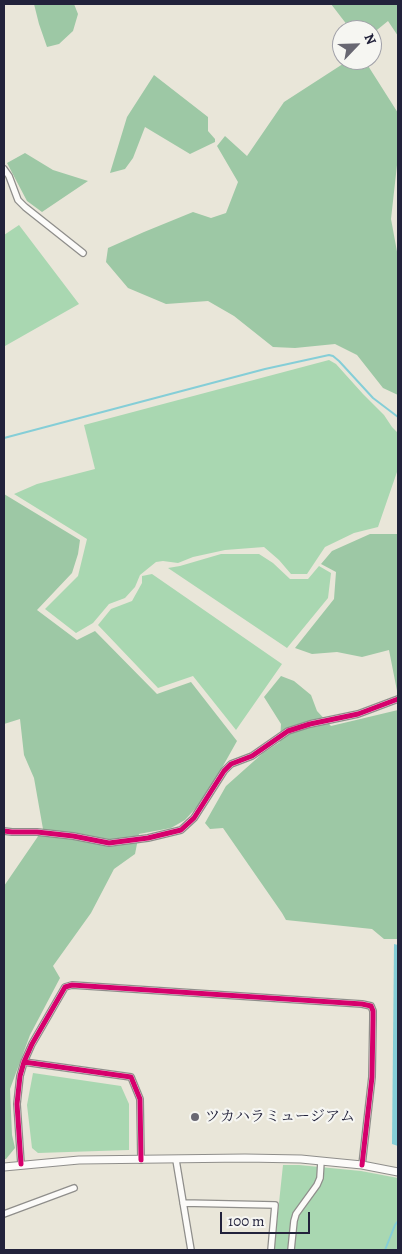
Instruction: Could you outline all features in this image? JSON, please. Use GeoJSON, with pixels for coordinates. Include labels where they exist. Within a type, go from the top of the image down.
{"type":"FeatureCollection","features":[{"type":"Feature","properties":{"kind":"street"},"geometry":{"type":"LineString","coordinates":[[4,169],[9,176],[18,200],[83,254]]}},
{"type":"Feature","properties":{"kind":"street"},"geometry":{"type":"LineString","coordinates":[[4,831],[73,836],[109,843],[148,838],[181,830],[194,818],[224,771],[231,764],[252,756],[288,731],[310,724],[358,714],[398,700]]}},
{"type":"Feature","properties":{"kind":"street"},"geometry":{"type":"LineString","coordinates":[[21,1164],[17,1104],[20,1076],[32,1044],[65,987],[72,985],[371,1006],[373,1011],[372,1077],[362,1165]]}},
{"type":"Feature","properties":{"kind":"street"},"geometry":{"type":"LineString","coordinates":[[24,1062],[132,1077],[140,1099],[141,1160]]}},
{"type":"Feature","properties":{"kind":"street"},"geometry":{"type":"LineString","coordinates":[[4,1167],[79,1160],[245,1158],[300,1159],[362,1165],[398,1172]]}},
{"type":"Feature","properties":{"kind":"street"},"geometry":{"type":"LineString","coordinates":[[176,1160],[191,1250]]}},
{"type":"Feature","properties":{"kind":"street"},"geometry":{"type":"LineString","coordinates":[[291,1250],[296,1214],[317,1185],[320,1178],[321,1161]]}},
{"type":"Feature","properties":{"kind":"street"},"geometry":{"type":"LineString","coordinates":[[4,1214],[74,1188]]}},
{"type":"Feature","properties":{"kind":"street"},"geometry":{"type":"LineString","coordinates":[[183,1203],[275,1205],[271,1250]]}},
{"type":"Feature","properties":{"kind":"green space"},"geometry":{"type":"Polygon","coordinates":[[[34,4],[74,4],[78,14],[73,31],[59,44],[47,47],[34,4]]]}},
{"type":"Feature","properties":{"kind":"green space"},"geometry":{"type":"Polygon","coordinates":[[[331,4],[398,4],[398,36],[388,21],[382,26],[382,20],[343,20],[331,4]]]}},
{"type":"Feature","properties":{"kind":"green space"},"geometry":{"type":"Polygon","coordinates":[[[334,70],[371,70],[398,113],[398,156],[391,219],[398,257],[398,395],[383,388],[357,355],[335,344],[295,348],[273,347],[234,316],[208,301],[166,304],[128,288],[106,262],[108,248],[144,232],[193,212],[211,218],[226,213],[238,182],[217,146],[225,136],[247,156],[284,102],[334,70]]]}},
{"type":"Feature","properties":{"kind":"green space"},"geometry":{"type":"Polygon","coordinates":[[[154,75],[208,117],[208,131],[215,139],[215,142],[190,154],[145,127],[133,158],[125,169],[110,173],[127,117],[154,75]]]}},
{"type":"Feature","properties":{"kind":"green space"},"geometry":{"type":"Polygon","coordinates":[[[25,153],[53,170],[88,181],[42,212],[27,201],[7,163],[25,153]]]}},
{"type":"Feature","properties":{"kind":"green space"},"geometry":{"type":"Polygon","coordinates":[[[19,225],[79,304],[5,346],[4,235],[19,225]]]}},
{"type":"Feature","properties":{"kind":"green space"},"geometry":{"type":"Polygon","coordinates":[[[329,360],[336,364],[384,415],[398,433],[398,469],[378,527],[354,533],[325,547],[307,574],[291,574],[264,547],[225,550],[193,557],[178,563],[156,562],[140,575],[135,587],[125,598],[109,604],[93,623],[76,633],[45,609],[78,576],[87,539],[14,494],[37,484],[95,469],[84,425],[329,360]]]}},
{"type":"Feature","properties":{"kind":"green space"},"geometry":{"type":"Polygon","coordinates":[[[4,494],[80,540],[72,573],[37,610],[77,640],[95,631],[157,694],[191,682],[237,741],[205,798],[185,820],[171,828],[139,834],[135,854],[114,869],[91,913],[53,966],[60,978],[30,1035],[10,1089],[12,1135],[15,1148],[6,1159],[4,1159],[4,886],[43,829],[34,778],[24,755],[20,719],[4,724],[4,494]]]}},
{"type":"Feature","properties":{"kind":"green space"},"geometry":{"type":"Polygon","coordinates":[[[370,534],[398,534],[398,696],[389,650],[362,657],[337,652],[312,654],[295,648],[334,599],[336,572],[321,564],[332,551],[370,534]]]}},
{"type":"Feature","properties":{"kind":"green space"},"geometry":{"type":"Polygon","coordinates":[[[221,554],[259,554],[273,563],[290,579],[308,579],[319,566],[331,573],[328,598],[287,648],[168,568],[221,554]]]}},
{"type":"Feature","properties":{"kind":"green space"},"geometry":{"type":"Polygon","coordinates":[[[152,574],[282,664],[236,730],[193,676],[158,688],[98,625],[111,609],[132,601],[142,583],[142,576],[152,574]]]}},
{"type":"Feature","properties":{"kind":"green space"},"geometry":{"type":"Polygon","coordinates":[[[281,676],[294,681],[311,695],[317,711],[331,726],[398,710],[398,939],[384,939],[372,929],[286,920],[223,828],[210,829],[205,823],[226,786],[263,753],[280,742],[281,724],[264,697],[281,676]]]}},
{"type":"Feature","properties":{"kind":"green space"},"geometry":{"type":"Polygon","coordinates":[[[33,1073],[121,1086],[129,1104],[129,1150],[38,1153],[32,1148],[27,1105],[33,1073]]]}},
{"type":"Feature","properties":{"kind":"green space"},"geometry":{"type":"Polygon","coordinates":[[[283,1165],[361,1171],[398,1178],[398,1250],[274,1250],[283,1165]]]}},
{"type":"Feature","properties":{"kind":"water"},"geometry":{"type":"Polygon","coordinates":[[[394,944],[398,945],[398,1146],[392,1144],[394,944]]]}},
{"type":"Feature","properties":{"kind":"waterway"},"geometry":{"type":"LineString","coordinates":[[4,438],[265,369],[329,355],[339,361],[373,398],[398,417]]}},
{"type":"Feature","properties":{"kind":"waterway"},"geometry":{"type":"LineString","coordinates":[[385,1250],[398,1221]]}},
{"type":"Feature","properties":{"kind":"cycle path"},"geometry":{"type":"LineString","coordinates":[[4,831],[73,836],[109,843],[148,838],[181,830],[194,818],[224,771],[231,764],[252,756],[288,731],[310,724],[358,714],[398,699]]}},
{"type":"Feature","properties":{"kind":"cycle path"},"geometry":{"type":"LineString","coordinates":[[21,1164],[17,1104],[20,1076],[32,1044],[65,987],[72,985],[371,1006],[373,1011],[372,1077],[362,1165]]}},
{"type":"Feature","properties":{"kind":"cycle path"},"geometry":{"type":"LineString","coordinates":[[24,1062],[131,1077],[140,1099],[141,1160]]}},
{"type":"Feature","properties":{"kind":"place","name":"ツカハラミュージアム"},"geometry":{"type":"Point","coordinates":[195,1117]}}]}
